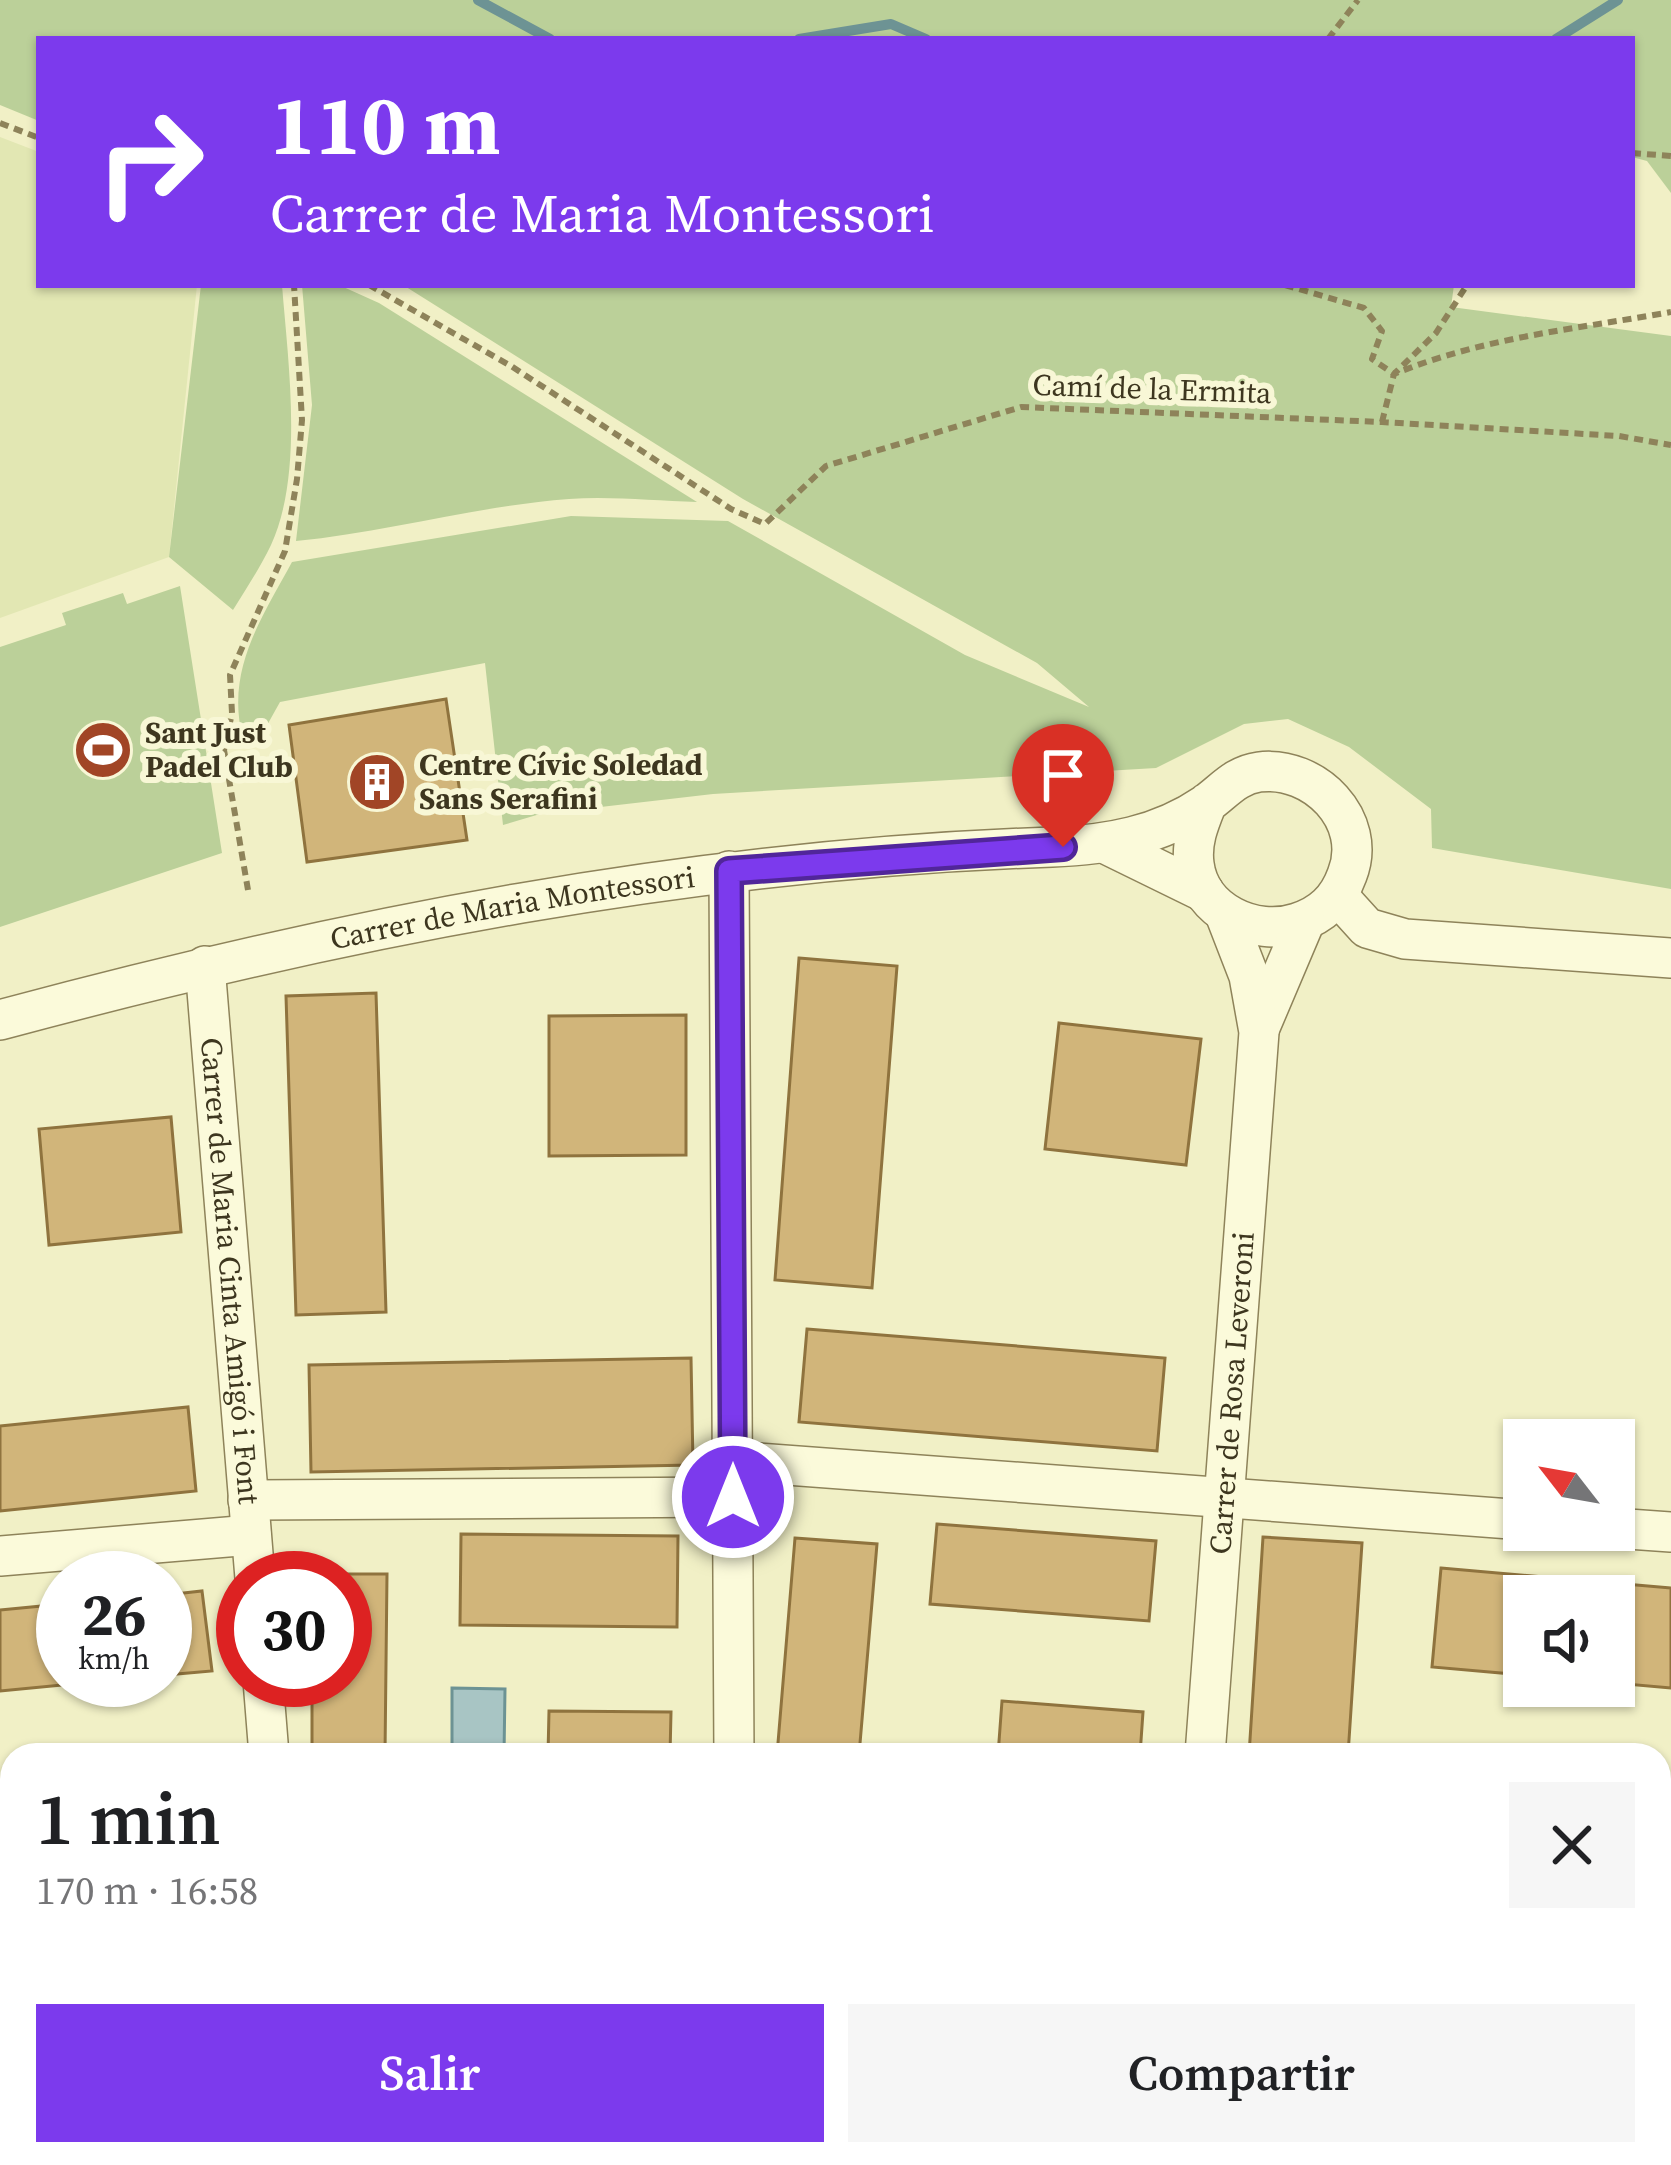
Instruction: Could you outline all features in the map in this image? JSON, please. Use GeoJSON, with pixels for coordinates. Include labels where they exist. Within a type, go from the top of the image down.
{"type":"FeatureCollection","features":[{"type":"Feature","properties":{"kind":"street"},"geometry":{"type":"LineString","coordinates":[[1277,771],[1306,778],[1327,793],[1343,814],[1351,841],[1350,870],[1338,896],[1305,921],[1281,928],[1253,927],[1214,903],[1194,866],[1195,835],[1207,803],[1227,784],[1253,772],[1277,771]]}},
{"type":"Feature","properties":{"kind":"street","name":"Carrer de Maria Montessori"},"geometry":{"type":"LineString","coordinates":[[0,1020],[205,966],[528,900],[729,871],[971,850],[1108,845],[1157,829],[1207,803]]}},
{"type":"Feature","properties":{"kind":"street","name":"Carrer de Maria Montessori"},"geometry":{"type":"LineString","coordinates":[[1108,845],[1214,903]]}},
{"type":"Feature","properties":{"kind":"street"},"geometry":{"type":"LineString","coordinates":[[729,871],[734,1743]]}},
{"type":"Feature","properties":{"kind":"street"},"geometry":{"type":"LineString","coordinates":[[1338,896],[1367,928],[1405,939],[1671,958]]}},
{"type":"Feature","properties":{"kind":"street","name":"Carrer de Rosa Leveroni"},"geometry":{"type":"LineString","coordinates":[[1206,1743],[1259,1033],[1249,976],[1214,903]]}},
{"type":"Feature","properties":{"kind":"street","name":"Carrer de Rosa Leveroni"},"geometry":{"type":"LineString","coordinates":[[1259,1033],[1305,921]]}},
{"type":"Feature","properties":{"kind":"street","name":"Carrer de Maria Cinta Amigó i Font"},"geometry":{"type":"LineString","coordinates":[[205,966],[253,1551]]}},
{"type":"Feature","properties":{"kind":"street"},"geometry":{"type":"LineString","coordinates":[[0,1556],[250,1517],[732,1479],[1224,1496],[1503,1518]]}},
{"type":"Feature","properties":{"kind":"street"},"geometry":{"type":"LineString","coordinates":[[1635,1529],[1671,1532]]}},
{"type":"Feature","properties":{"kind":"street"},"geometry":{"type":"LineString","coordinates":[[265,1707],[268,1743]]}},
{"type":"Feature","properties":{"kind":"path"},"geometry":{"type":"LineString","coordinates":[[1330,36],[1358,0]]}},
{"type":"Feature","properties":{"kind":"path"},"geometry":{"type":"LineString","coordinates":[[0,123],[36,137]]}},
{"type":"Feature","properties":{"kind":"path"},"geometry":{"type":"LineString","coordinates":[[1635,152],[1671,156]]}},
{"type":"Feature","properties":{"kind":"path"},"geometry":{"type":"LineString","coordinates":[[248,890],[224,750],[232,713],[230,675],[285,551],[298,479],[302,420],[294,288]]}},
{"type":"Feature","properties":{"kind":"path","name":"Camí de la Ermita"},"geometry":{"type":"LineString","coordinates":[[374,288],[511,366],[731,509],[765,524],[826,466],[1022,407],[1619,436],[1671,446]]}},
{"type":"Feature","properties":{"kind":"path"},"geometry":{"type":"LineString","coordinates":[[1296,288],[1364,308],[1382,331],[1372,358],[1394,374]]}},
{"type":"Feature","properties":{"kind":"path"},"geometry":{"type":"LineString","coordinates":[[1382,422],[1394,374],[1436,333],[1465,288]]}},
{"type":"Feature","properties":{"kind":"path"},"geometry":{"type":"LineString","coordinates":[[1394,374],[1472,345],[1671,312]]}},
{"type":"Feature","properties":{"kind":"green space"},"geometry":{"type":"Polygon","coordinates":[[[0,0],[1671,0],[1671,193],[1647,161],[1635,158],[1635,36],[36,36],[36,120],[0,105],[0,0]]]}},
{"type":"Feature","properties":{"kind":"green space"},"geometry":{"type":"Polygon","coordinates":[[[0,137],[36,151],[36,288],[197,288],[169,557],[0,618],[0,137]]]}},
{"type":"Feature","properties":{"kind":"green space"},"geometry":{"type":"Polygon","coordinates":[[[201,288],[282,288],[291,451],[281,516],[271,545],[233,610],[169,557],[201,288]]]}},
{"type":"Feature","properties":{"kind":"green space"},"geometry":{"type":"Polygon","coordinates":[[[302,288],[346,288],[379,303],[697,502],[569,499],[296,541],[312,405],[302,288]]]}},
{"type":"Feature","properties":{"kind":"green space"},"geometry":{"type":"Polygon","coordinates":[[[408,288],[1454,288],[1451,307],[1671,336],[1671,889],[1432,848],[1431,809],[1349,747],[1288,719],[1244,724],[1156,768],[713,794],[540,814],[503,825],[485,663],[280,702],[261,736],[243,739],[239,714],[242,668],[258,625],[292,562],[571,516],[728,521],[965,655],[1089,707],[1037,663],[743,499],[408,288]]]}},
{"type":"Feature","properties":{"kind":"green space","name":"Sant Just Padel Club"},"geometry":{"type":"Polygon","coordinates":[[[180,586],[222,853],[0,927],[0,647],[66,625],[62,613],[123,593],[127,604],[180,586]]]}},
{"type":"Feature","properties":{"kind":"water"},"geometry":{"type":"Polygon","coordinates":[[[452,1688],[505,1689],[504,1743],[452,1743],[452,1688]]]}},
{"type":"Feature","properties":{"kind":"building","name":"Centre Cívic Soledad Sans Serafini"},"geometry":{"type":"Polygon","coordinates":[[[446,699],[467,840],[307,862],[289,725],[446,699]]]}},
{"type":"Feature","properties":{"kind":"building"},"geometry":{"type":"Polygon","coordinates":[[[799,958],[897,966],[872,1288],[775,1280],[799,958]]]}},
{"type":"Feature","properties":{"kind":"building"},"geometry":{"type":"Polygon","coordinates":[[[376,993],[386,1312],[296,1315],[286,996],[376,993]]]}},
{"type":"Feature","properties":{"kind":"building"},"geometry":{"type":"Polygon","coordinates":[[[686,1015],[686,1155],[549,1156],[549,1016],[686,1015]]]}},
{"type":"Feature","properties":{"kind":"building"},"geometry":{"type":"Polygon","coordinates":[[[1059,1023],[1201,1039],[1186,1165],[1045,1149],[1059,1023]]]}},
{"type":"Feature","properties":{"kind":"building"},"geometry":{"type":"Polygon","coordinates":[[[171,1117],[181,1232],[49,1245],[39,1129],[171,1117]]]}},
{"type":"Feature","properties":{"kind":"building"},"geometry":{"type":"Polygon","coordinates":[[[807,1329],[1165,1358],[1157,1451],[799,1422],[807,1329]]]}},
{"type":"Feature","properties":{"kind":"building"},"geometry":{"type":"Polygon","coordinates":[[[691,1358],[693,1465],[311,1472],[309,1365],[691,1358]]]}},
{"type":"Feature","properties":{"kind":"building"},"geometry":{"type":"Polygon","coordinates":[[[188,1407],[196,1491],[0,1511],[0,1426],[188,1407]]]}},
{"type":"Feature","properties":{"kind":"building"},"geometry":{"type":"Polygon","coordinates":[[[937,1524],[1156,1541],[1149,1621],[930,1604],[937,1524]]]}},
{"type":"Feature","properties":{"kind":"building"},"geometry":{"type":"Polygon","coordinates":[[[461,1534],[678,1536],[677,1627],[460,1625],[461,1534]]]}},
{"type":"Feature","properties":{"kind":"building"},"geometry":{"type":"Polygon","coordinates":[[[1263,1537],[1362,1543],[1349,1743],[1250,1743],[1263,1537]]]}},
{"type":"Feature","properties":{"kind":"building"},"geometry":{"type":"Polygon","coordinates":[[[795,1538],[877,1544],[860,1743],[778,1743],[795,1538]]]}},
{"type":"Feature","properties":{"kind":"building"},"geometry":{"type":"Polygon","coordinates":[[[1441,1568],[1522,1575],[1503,1575],[1503,1673],[1432,1667],[1441,1568]]]}},
{"type":"Feature","properties":{"kind":"building"},"geometry":{"type":"Polygon","coordinates":[[[372,1574],[387,1574],[385,1743],[312,1743],[312,1707],[372,1707],[372,1574]]]}},
{"type":"Feature","properties":{"kind":"building"},"geometry":{"type":"Polygon","coordinates":[[[1635,1585],[1671,1588],[1671,1688],[1635,1685],[1635,1585]]]}},
{"type":"Feature","properties":{"kind":"building"},"geometry":{"type":"Polygon","coordinates":[[[202,1591],[212,1671],[192,1673],[192,1592],[202,1591]]]}},
{"type":"Feature","properties":{"kind":"building"},"geometry":{"type":"Polygon","coordinates":[[[36,1607],[36,1688],[0,1691],[0,1610],[36,1607]]]}},
{"type":"Feature","properties":{"kind":"building"},"geometry":{"type":"Polygon","coordinates":[[[1002,1701],[1143,1712],[1141,1743],[999,1743],[1002,1701]]]}},
{"type":"Feature","properties":{"kind":"building"},"geometry":{"type":"Polygon","coordinates":[[[549,1711],[671,1712],[670,1743],[548,1743],[549,1711]]]}},
{"type":"Feature","properties":{"kind":"waterway"},"geometry":{"type":"LineString","coordinates":[[478,0],[544,36]]}},
{"type":"Feature","properties":{"kind":"waterway"},"geometry":{"type":"LineString","coordinates":[[1561,36],[1618,0]]}},
{"type":"Feature","properties":{"kind":"waterway"},"geometry":{"type":"LineString","coordinates":[[817,36],[891,24],[919,36]]}},
{"type":"Feature","properties":{"kind":"place","name":"Sant Just Padel Club"},"geometry":{"type":"Point","coordinates":[103,750]}},
{"type":"Feature","properties":{"kind":"place","name":"Centre Cívic Soledad Sans Serafini"},"geometry":{"type":"Point","coordinates":[377,782]}},
{"type":"Feature","properties":{"kind":"route"},"geometry":{"type":"LineString","coordinates":[[733,1497],[729,871],[971,850],[1063,847]]}}]}
